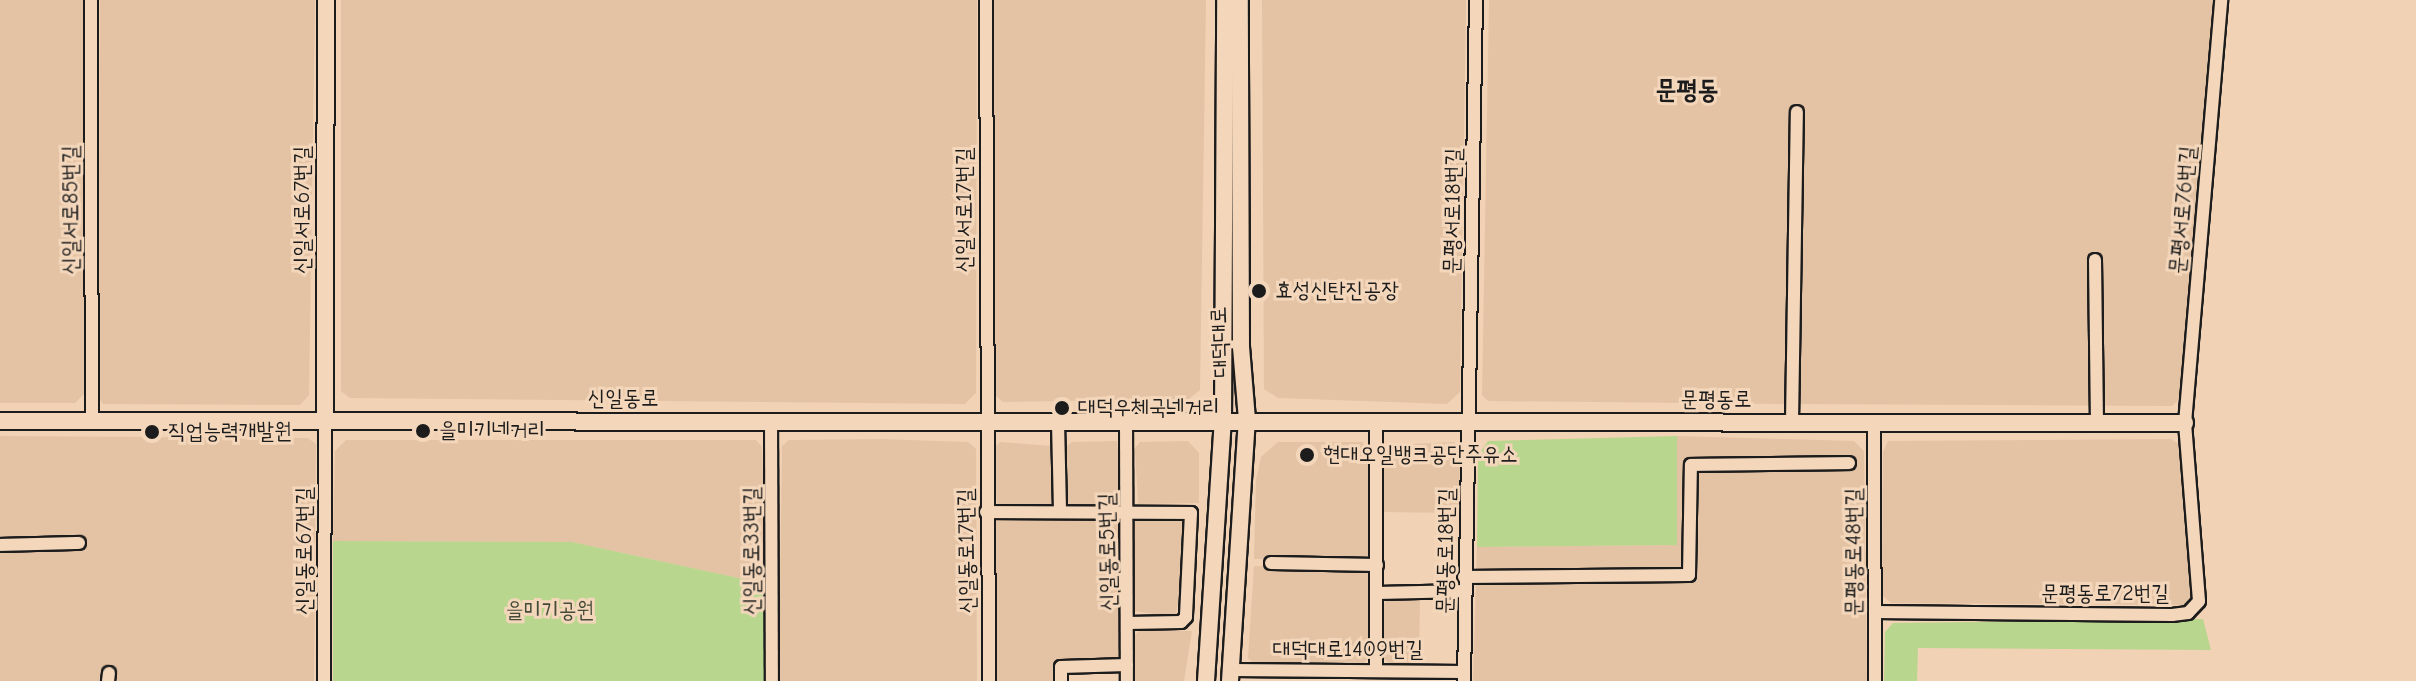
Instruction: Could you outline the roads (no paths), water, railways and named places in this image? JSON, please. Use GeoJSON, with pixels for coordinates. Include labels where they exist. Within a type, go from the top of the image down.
{"type":"FeatureCollection","features":[{"type":"Feature","properties":{"kind":"main road","name":"신일서로67번길"},"geometry":{"type":"LineString","coordinates":[[325,421],[326,0]]}},
{"type":"Feature","properties":{"kind":"main road","name":"대덕대로"},"geometry":{"type":"LineString","coordinates":[[1206,681],[1223,419],[1225,0]]}},
{"type":"Feature","properties":{"kind":"main road","name":"대덕대로"},"geometry":{"type":"LineString","coordinates":[[1231,676],[1247,420],[1241,347],[1240,0]]}},
{"type":"Feature","properties":{"kind":"main road","name":"신일동로"},"geometry":{"type":"LineString","coordinates":[[0,421],[1247,420]]}},
{"type":"Feature","properties":{"kind":"main road","name":"문평동로"},"geometry":{"type":"LineString","coordinates":[[1247,420],[1376,423],[2185,423]]}},
{"type":"Feature","properties":{"kind":"street","name":"신일서로85번길"},"geometry":{"type":"LineString","coordinates":[[91,0],[92,420]]}},
{"type":"Feature","properties":{"kind":"street","name":"신일서로17번길"},"geometry":{"type":"LineString","coordinates":[[985,421],[986,0]]}},
{"type":"Feature","properties":{"kind":"street","name":"문평서로18번길"},"geometry":{"type":"LineString","coordinates":[[1470,422],[1476,0]]}},
{"type":"Feature","properties":{"kind":"street","name":"문평서로76번길"},"geometry":{"type":"LineString","coordinates":[[2185,423],[2221,0]]}},
{"type":"Feature","properties":{"kind":"street"},"geometry":{"type":"LineString","coordinates":[[1792,422],[1797,112]]}},
{"type":"Feature","properties":{"kind":"street"},"geometry":{"type":"LineString","coordinates":[[2095,260],[2097,423]]}},
{"type":"Feature","properties":{"kind":"street","name":"신일동로67번길"},"geometry":{"type":"LineString","coordinates":[[324,681],[325,421]]}},
{"type":"Feature","properties":{"kind":"street","name":"신일동로33번길"},"geometry":{"type":"LineString","coordinates":[[771,421],[772,681]]}},
{"type":"Feature","properties":{"kind":"street","name":"신일동로17번길"},"geometry":{"type":"LineString","coordinates":[[985,421],[989,681]]}},
{"type":"Feature","properties":{"kind":"street"},"geometry":{"type":"LineString","coordinates":[[1058,422],[1060,511]]}},
{"type":"Feature","properties":{"kind":"street","name":"신일동로5번길"},"geometry":{"type":"LineString","coordinates":[[1126,422],[1127,681]]}},
{"type":"Feature","properties":{"kind":"street","name":"문평동로18번길"},"geometry":{"type":"LineString","coordinates":[[1464,676],[1470,422]]}},
{"type":"Feature","properties":{"kind":"street","name":"문평동로48번길"},"geometry":{"type":"LineString","coordinates":[[1874,422],[1875,681]]}},
{"type":"Feature","properties":{"kind":"street"},"geometry":{"type":"LineString","coordinates":[[1376,423],[1376,668]]}},
{"type":"Feature","properties":{"kind":"street","name":"문평동로72번길"},"geometry":{"type":"LineString","coordinates":[[1875,612],[2188,613],[2199,601],[2200,578],[2185,423]]}},
{"type":"Feature","properties":{"kind":"street"},"geometry":{"type":"LineString","coordinates":[[1464,577],[1689,575],[1691,465],[1849,463]]}},
{"type":"Feature","properties":{"kind":"street"},"geometry":{"type":"LineString","coordinates":[[986,512],[1191,513],[1186,617],[1181,622],[1128,623]]}},
{"type":"Feature","properties":{"kind":"street"},"geometry":{"type":"LineString","coordinates":[[0,545],[79,543]]}},
{"type":"Feature","properties":{"kind":"street"},"geometry":{"type":"LineString","coordinates":[[1271,563],[1377,565]]}},
{"type":"Feature","properties":{"kind":"street"},"geometry":{"type":"LineString","coordinates":[[1377,593],[1465,591]]}},
{"type":"Feature","properties":{"kind":"street"},"geometry":{"type":"LineString","coordinates":[[1061,681],[1061,667],[1127,665]]}},
{"type":"Feature","properties":{"kind":"street","name":"대덕대로1409번길"},"geometry":{"type":"LineString","coordinates":[[1231,676],[1376,668],[1464,676]]}},
{"type":"Feature","properties":{"kind":"place","name":"효성신탄진공장"},"geometry":{"type":"Point","coordinates":[1259,291]}},
{"type":"Feature","properties":{"kind":"place","name":"대덕우체국네거리"},"geometry":{"type":"Point","coordinates":[1062,408]}},
{"type":"Feature","properties":{"kind":"place","name":"을미기네거리"},"geometry":{"type":"Point","coordinates":[423,431]}},
{"type":"Feature","properties":{"kind":"place","name":"직업능력개발원"},"geometry":{"type":"Point","coordinates":[152,432]}},
{"type":"Feature","properties":{"kind":"place","name":"현대오일뱅크공단주유소"},"geometry":{"type":"Point","coordinates":[1307,455]}},
{"type":"Feature","properties":{"kind":"district","name":"문평동"},"geometry":{"type":"Point","coordinates":[1687,91]}},
{"type":"Feature","properties":{"kind":"park label","name":"을미기공원"},"geometry":{"type":"Point","coordinates":[550,611]}}]}
